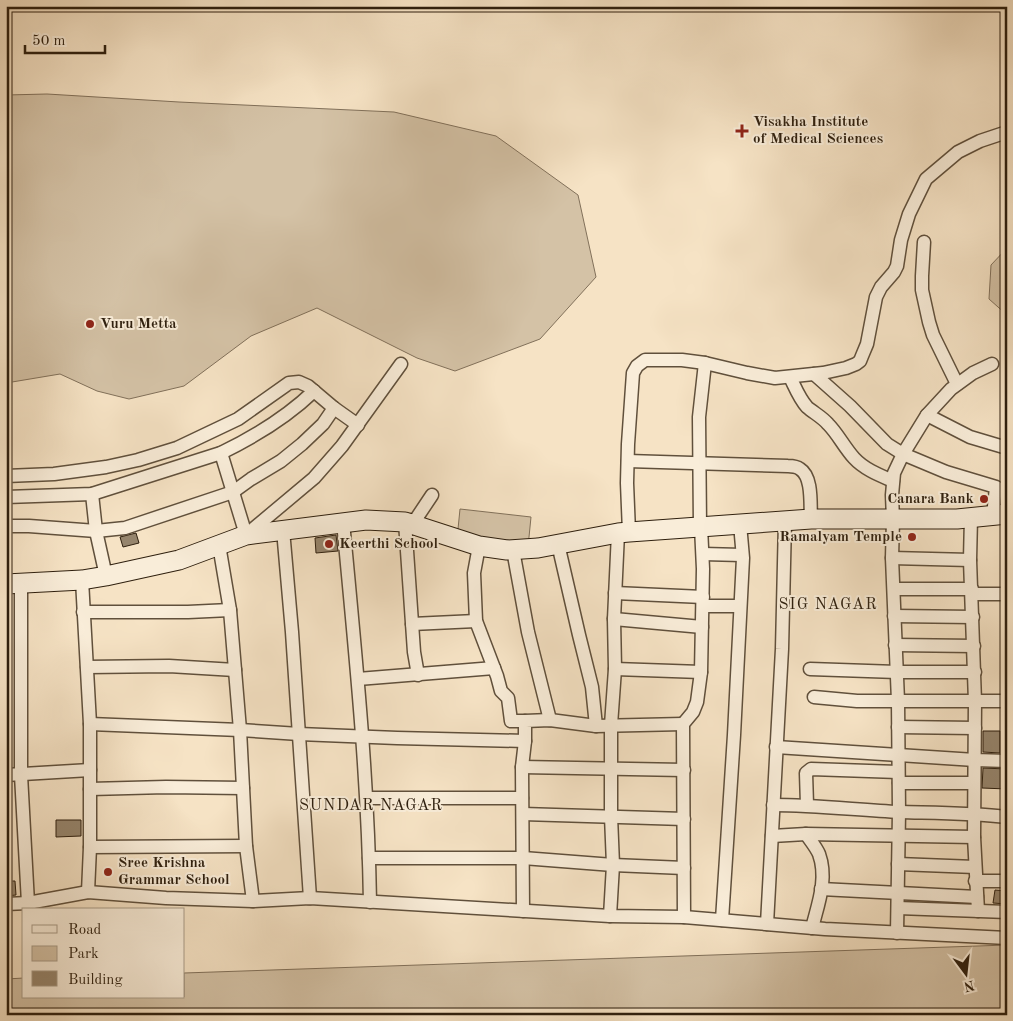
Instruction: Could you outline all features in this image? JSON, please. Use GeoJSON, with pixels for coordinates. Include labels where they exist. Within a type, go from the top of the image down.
{"type":"FeatureCollection","features":[{"type":"Feature","properties":{"kind":"street"},"geometry":{"type":"LineString","coordinates":[[610,916],[613,865],[610,770],[615,669],[615,593],[623,532],[633,373],[637,366],[645,360],[705,362],[747,374],[775,378],[814,374],[846,368],[856,364],[860,360],[867,344],[876,297],[881,287],[898,266],[901,240],[908,214],[926,179],[958,152],[980,141],[1007,132]]}},
{"type":"Feature","properties":{"kind":"street"},"geometry":{"type":"LineString","coordinates":[[924,242],[922,283],[929,322],[957,384]]}},
{"type":"Feature","properties":{"kind":"street"},"geometry":{"type":"LineString","coordinates":[[684,917],[683,724],[693,712],[701,672],[703,554],[700,527],[699,417],[705,362]]}},
{"type":"Feature","properties":{"kind":"street"},"geometry":{"type":"LineString","coordinates":[[246,535],[314,478],[342,446],[401,364]]}},
{"type":"Feature","properties":{"kind":"street"},"geometry":{"type":"LineString","coordinates":[[897,933],[899,812],[898,701],[892,558],[894,473],[903,454],[927,416],[951,389],[973,373],[992,364]]}},
{"type":"Feature","properties":{"kind":"street"},"geometry":{"type":"LineString","coordinates":[[28,903],[13,584],[82,580],[106,576],[179,560],[246,535],[366,520],[405,522],[479,546],[513,550],[538,548],[623,532],[811,519],[957,519],[1000,515],[996,487],[946,472],[903,454],[886,444],[850,406],[814,374]]}},
{"type":"Feature","properties":{"kind":"street"},"geometry":{"type":"LineString","coordinates":[[790,377],[802,401],[828,423],[853,457],[866,468],[893,481]]}},
{"type":"Feature","properties":{"kind":"street"},"geometry":{"type":"LineString","coordinates":[[6,476],[54,474],[106,467],[138,460],[177,448],[238,419],[289,384],[299,382],[308,386],[358,425]]}},
{"type":"Feature","properties":{"kind":"street"},"geometry":{"type":"LineString","coordinates":[[6,497],[92,494],[221,453],[273,424],[314,391]]}},
{"type":"Feature","properties":{"kind":"street"},"geometry":{"type":"LineString","coordinates":[[6,526],[96,531],[125,528],[233,492],[295,450],[323,424],[334,408]]}},
{"type":"Feature","properties":{"kind":"street"},"geometry":{"type":"LineString","coordinates":[[927,416],[970,437],[1007,448]]}},
{"type":"Feature","properties":{"kind":"street"},"geometry":{"type":"LineString","coordinates":[[221,453],[246,535]]}},
{"type":"Feature","properties":{"kind":"street"},"geometry":{"type":"LineString","coordinates":[[628,461],[798,467],[804,472],[808,481],[811,519]]}},
{"type":"Feature","properties":{"kind":"street"},"geometry":{"type":"LineString","coordinates":[[92,494],[96,531],[106,576]]}},
{"type":"Feature","properties":{"kind":"street"},"geometry":{"type":"LineString","coordinates":[[405,522],[416,519],[432,495]]}},
{"type":"Feature","properties":{"kind":"street"},"geometry":{"type":"LineString","coordinates":[[971,517],[970,560],[975,672],[974,837],[978,911]]}},
{"type":"Feature","properties":{"kind":"street"},"geometry":{"type":"LineString","coordinates":[[767,924],[782,650],[785,521]]}},
{"type":"Feature","properties":{"kind":"street"},"geometry":{"type":"LineString","coordinates":[[343,522],[367,798],[370,902]]}},
{"type":"Feature","properties":{"kind":"street"},"geometry":{"type":"LineString","coordinates":[[405,522],[414,652],[418,675]]}},
{"type":"Feature","properties":{"kind":"street"},"geometry":{"type":"LineString","coordinates":[[722,920],[734,744],[742,555],[740,524]]}},
{"type":"Feature","properties":{"kind":"street"},"geometry":{"type":"LineString","coordinates":[[283,530],[310,898]]}},
{"type":"Feature","properties":{"kind":"street"},"geometry":{"type":"LineString","coordinates":[[558,544],[592,688],[596,726]]}},
{"type":"Feature","properties":{"kind":"street"},"geometry":{"type":"LineString","coordinates":[[219,545],[230,610],[240,730],[246,846],[253,901]]}},
{"type":"Feature","properties":{"kind":"street"},"geometry":{"type":"LineString","coordinates":[[479,546],[474,573],[476,621],[498,676],[501,691],[508,698],[511,721],[550,720],[596,726],[683,724]]}},
{"type":"Feature","properties":{"kind":"street"},"geometry":{"type":"LineString","coordinates":[[513,550],[528,632],[550,720]]}},
{"type":"Feature","properties":{"kind":"street"},"geometry":{"type":"LineString","coordinates":[[703,554],[742,555]]}},
{"type":"Feature","properties":{"kind":"street"},"geometry":{"type":"LineString","coordinates":[[892,558],[970,560]]}},
{"type":"Feature","properties":{"kind":"street"},"geometry":{"type":"LineString","coordinates":[[82,580],[90,724],[88,892]]}},
{"type":"Feature","properties":{"kind":"street"},"geometry":{"type":"LineString","coordinates":[[894,589],[1007,594]]}},
{"type":"Feature","properties":{"kind":"street"},"geometry":{"type":"LineString","coordinates":[[615,593],[740,606]]}},
{"type":"Feature","properties":{"kind":"street"},"geometry":{"type":"LineString","coordinates":[[83,612],[230,610]]}},
{"type":"Feature","properties":{"kind":"street"},"geometry":{"type":"LineString","coordinates":[[894,616],[973,617]]}},
{"type":"Feature","properties":{"kind":"street"},"geometry":{"type":"LineString","coordinates":[[614,620],[702,627]]}},
{"type":"Feature","properties":{"kind":"street"},"geometry":{"type":"LineString","coordinates":[[412,624],[476,621]]}},
{"type":"Feature","properties":{"kind":"street"},"geometry":{"type":"LineString","coordinates":[[895,645],[974,646]]}},
{"type":"Feature","properties":{"kind":"street"},"geometry":{"type":"LineString","coordinates":[[87,668],[169,666],[235,670]]}},
{"type":"Feature","properties":{"kind":"street"},"geometry":{"type":"LineString","coordinates":[[358,679],[494,668]]}},
{"type":"Feature","properties":{"kind":"street"},"geometry":{"type":"LineString","coordinates":[[615,669],[701,672]]}},
{"type":"Feature","properties":{"kind":"street"},"geometry":{"type":"LineString","coordinates":[[810,669],[975,672]]}},
{"type":"Feature","properties":{"kind":"street"},"geometry":{"type":"LineString","coordinates":[[814,697],[857,701],[1007,701]]}},
{"type":"Feature","properties":{"kind":"street"},"geometry":{"type":"LineString","coordinates":[[523,911],[522,767],[525,721]]}},
{"type":"Feature","properties":{"kind":"street"},"geometry":{"type":"LineString","coordinates":[[90,724],[525,742]]}},
{"type":"Feature","properties":{"kind":"street"},"geometry":{"type":"LineString","coordinates":[[898,727],[975,728]]}},
{"type":"Feature","properties":{"kind":"street"},"geometry":{"type":"LineString","coordinates":[[776,747],[975,760],[1007,760]]}},
{"type":"Feature","properties":{"kind":"street"},"geometry":{"type":"LineString","coordinates":[[522,767],[684,770]]}},
{"type":"Feature","properties":{"kind":"street"},"geometry":{"type":"LineString","coordinates":[[807,805],[806,773],[811,769],[898,778],[974,783]]}},
{"type":"Feature","properties":{"kind":"street"},"geometry":{"type":"LineString","coordinates":[[6,775],[90,770]]}},
{"type":"Feature","properties":{"kind":"street"},"geometry":{"type":"LineString","coordinates":[[90,790],[166,787],[243,788]]}},
{"type":"Feature","properties":{"kind":"street"},"geometry":{"type":"LineString","coordinates":[[367,798],[522,798]]}},
{"type":"Feature","properties":{"kind":"street"},"geometry":{"type":"LineString","coordinates":[[774,805],[807,805],[899,812],[1007,816]]}},
{"type":"Feature","properties":{"kind":"street"},"geometry":{"type":"LineString","coordinates":[[522,814],[684,819]]}},
{"type":"Feature","properties":{"kind":"street"},"geometry":{"type":"LineString","coordinates":[[772,836],[806,834],[974,837]]}},
{"type":"Feature","properties":{"kind":"street"},"geometry":{"type":"LineString","coordinates":[[806,834],[818,853],[823,873],[812,928]]}},
{"type":"Feature","properties":{"kind":"street"},"geometry":{"type":"LineString","coordinates":[[90,847],[246,846]]}},
{"type":"Feature","properties":{"kind":"street"},"geometry":{"type":"LineString","coordinates":[[369,858],[523,858],[684,868]]}},
{"type":"Feature","properties":{"kind":"street"},"geometry":{"type":"LineString","coordinates":[[898,864],[975,866]]}},
{"type":"Feature","properties":{"kind":"street"},"geometry":{"type":"LineString","coordinates":[[975,881],[1007,882]]}},
{"type":"Feature","properties":{"kind":"street"},"geometry":{"type":"LineString","coordinates":[[821,889],[976,897]]}},
{"type":"Feature","properties":{"kind":"street"},"geometry":{"type":"LineString","coordinates":[[6,904],[28,903],[88,892],[166,898],[253,901],[310,898],[610,916],[684,917],[812,928],[1007,938]]}},
{"type":"Feature","properties":{"kind":"street"},"geometry":{"type":"LineString","coordinates":[[898,908],[1007,912]]}},
{"type":"Feature","properties":{"kind":"green space"},"geometry":{"type":"Polygon","coordinates":[[[47,94],[394,112],[496,136],[578,195],[596,277],[540,339],[455,371],[417,358],[317,308],[251,336],[184,386],[129,399],[97,391],[60,374],[6,383],[6,95],[47,94]]]}},
{"type":"Feature","properties":{"kind":"green space"},"geometry":{"type":"Polygon","coordinates":[[[1007,248],[1007,315],[989,299],[991,265],[1007,248]]]}},
{"type":"Feature","properties":{"kind":"green space"},"geometry":{"type":"Polygon","coordinates":[[[460,509],[531,517],[528,547],[457,539],[460,509]]]}},
{"type":"Feature","properties":{"kind":"green space"},"geometry":{"type":"Polygon","coordinates":[[[1007,945],[1007,1015],[6,1015],[6,979],[22,978],[22,998],[185,998],[185,973],[1007,945]]]}},
{"type":"Feature","properties":{"kind":"building"},"geometry":{"type":"Polygon","coordinates":[[[136,533],[139,543],[123,547],[120,537],[136,533]]]}},
{"type":"Feature","properties":{"kind":"building","name":"Keerthi School"},"geometry":{"type":"Polygon","coordinates":[[[336,535],[338,551],[316,553],[315,538],[336,535]]]}},
{"type":"Feature","properties":{"kind":"building"},"geometry":{"type":"Polygon","coordinates":[[[983,731],[1000,731],[1000,753],[983,752],[983,731]]]}},
{"type":"Feature","properties":{"kind":"building"},"geometry":{"type":"Polygon","coordinates":[[[983,768],[1007,769],[1007,789],[982,788],[983,768]]]}},
{"type":"Feature","properties":{"kind":"building"},"geometry":{"type":"Polygon","coordinates":[[[56,820],[81,820],[81,836],[56,837],[56,820]]]}},
{"type":"Feature","properties":{"kind":"building"},"geometry":{"type":"Polygon","coordinates":[[[6,881],[15,881],[16,895],[6,896],[6,881]]]}},
{"type":"Feature","properties":{"kind":"building"},"geometry":{"type":"Polygon","coordinates":[[[995,890],[1007,891],[1007,904],[993,903],[995,890]]]}},
{"type":"Feature","properties":{"kind":"place","name":"Visakha Institute of Medical Sciences"},"geometry":{"type":"Point","coordinates":[742,131]}},
{"type":"Feature","properties":{"kind":"place","name":"Vuru Metta"},"geometry":{"type":"Point","coordinates":[90,324]}},
{"type":"Feature","properties":{"kind":"place","name":"Canara Bank"},"geometry":{"type":"Point","coordinates":[984,499]}},
{"type":"Feature","properties":{"kind":"place","name":"Ramalyam Temple"},"geometry":{"type":"Point","coordinates":[912,537]}},
{"type":"Feature","properties":{"kind":"place","name":"Keerthi School"},"geometry":{"type":"Point","coordinates":[329,544]}},
{"type":"Feature","properties":{"kind":"place","name":"Sree Krishna Grammar School"},"geometry":{"type":"Point","coordinates":[108,872]}},
{"type":"Feature","properties":{"kind":"district","name":"SIG NAGAR"},"geometry":{"type":"Point","coordinates":[828,605]}},
{"type":"Feature","properties":{"kind":"district","name":"SUNDAR NAGAR"},"geometry":{"type":"Point","coordinates":[371,806]}}]}
